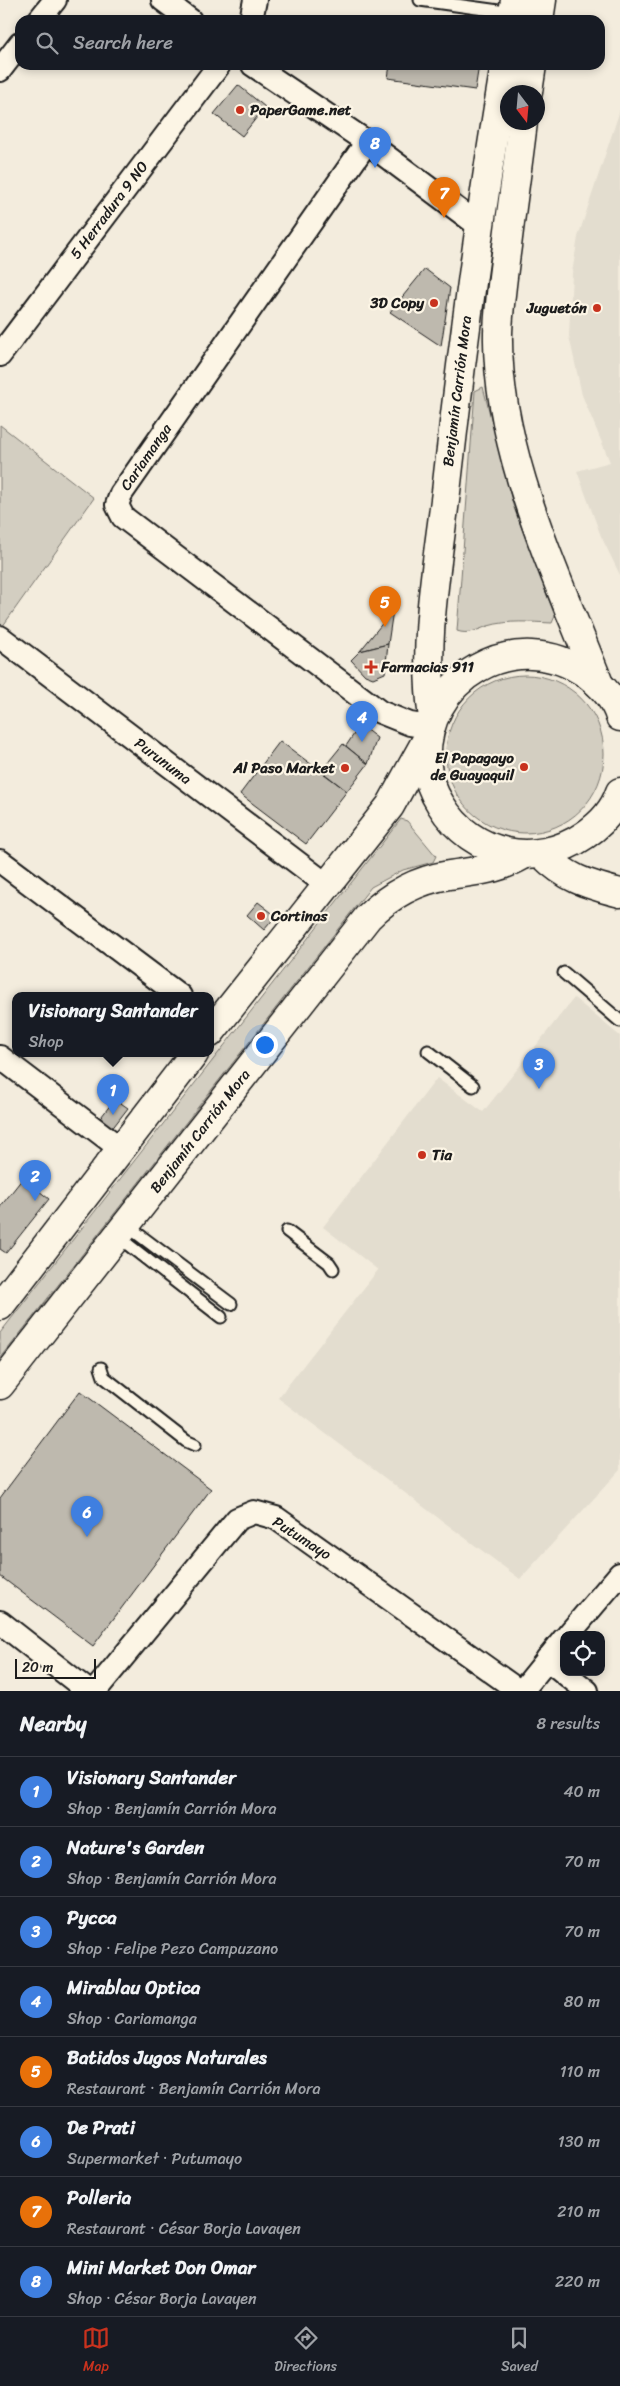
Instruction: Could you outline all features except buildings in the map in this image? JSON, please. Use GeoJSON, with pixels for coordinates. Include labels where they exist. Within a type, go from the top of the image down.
{"type":"FeatureCollection","features":[{"type":"Feature","properties":{"kind":"main road"},"geometry":{"type":"LineString","coordinates":[[520,13],[542,0]]}},
{"type":"Feature","properties":{"kind":"main road","name":"Benjamín Carrión Mora"},"geometry":{"type":"LineString","coordinates":[[504,70],[478,225],[459,370],[430,627],[430,728],[426,768],[434,795],[449,819],[470,838],[495,850],[533,855]]}},
{"type":"Feature","properties":{"kind":"main road"},"geometry":{"type":"LineString","coordinates":[[529,85],[531,70]]}},
{"type":"Feature","properties":{"kind":"main road"},"geometry":{"type":"LineString","coordinates":[[522,130],[501,292],[498,334],[500,373],[508,423],[522,481],[541,538],[599,684],[619,713]]}},
{"type":"Feature","properties":{"kind":"main road"},"geometry":{"type":"LineString","coordinates":[[214,1024],[390,806],[450,689],[476,668],[507,656],[540,655],[572,664],[599,684]]}},
{"type":"Feature","properties":{"kind":"main road"},"geometry":{"type":"LineString","coordinates":[[533,855],[572,845],[598,826],[617,802],[620,792]]}},
{"type":"Feature","properties":{"kind":"main road"},"geometry":{"type":"LineString","coordinates":[[533,855],[576,880],[620,893]]}},
{"type":"Feature","properties":{"kind":"main road","name":"Benjamín Carrión Mora"},"geometry":{"type":"LineString","coordinates":[[0,1385],[368,917],[382,904],[416,884],[448,875],[505,866],[533,855]]}},
{"type":"Feature","properties":{"kind":"main road"},"geometry":{"type":"LineString","coordinates":[[0,1306],[192,1057]]}},
{"type":"Feature","properties":{"kind":"street"},"geometry":{"type":"LineString","coordinates":[[43,15],[55,0]]}},
{"type":"Feature","properties":{"kind":"street"},"geometry":{"type":"LineString","coordinates":[[163,0],[183,15]]}},
{"type":"Feature","properties":{"kind":"street"},"geometry":{"type":"LineString","coordinates":[[252,15],[254,0]]}},
{"type":"Feature","properties":{"kind":"street"},"geometry":{"type":"LineString","coordinates":[[0,70],[15,50]]}},
{"type":"Feature","properties":{"kind":"street","name":"5 Herradura 9 NO"},"geometry":{"type":"LineString","coordinates":[[0,355],[215,70]]}},
{"type":"Feature","properties":{"kind":"street"},"geometry":{"type":"LineString","coordinates":[[260,70],[367,142],[478,225]]}},
{"type":"Feature","properties":{"kind":"street","name":"Cariamanga"},"geometry":{"type":"LineString","coordinates":[[367,142],[121,494],[117,505],[123,517],[380,712],[410,724],[430,728]]}},
{"type":"Feature","properties":{"kind":"street","name":"Purunuma"},"geometry":{"type":"LineString","coordinates":[[0,637],[327,885]]}},
{"type":"Feature","properties":{"kind":"street"},"geometry":{"type":"LineString","coordinates":[[0,861],[175,992]]}},
{"type":"Feature","properties":{"kind":"street"},"geometry":{"type":"LineString","coordinates":[[0,1057],[121,1149]]}},
{"type":"Feature","properties":{"kind":"street","name":"Putumayo"},"geometry":{"type":"LineString","coordinates":[[95,1691],[237,1519],[254,1512],[276,1518],[520,1691]]}},
{"type":"Feature","properties":{"kind":"street"},"geometry":{"type":"LineString","coordinates":[[571,1631],[620,1574]]}},
{"type":"Feature","properties":{"kind":"street"},"geometry":{"type":"LineString","coordinates":[[0,1622],[88,1691]]}},
{"type":"Feature","properties":{"kind":"street"},"geometry":{"type":"LineString","coordinates":[[520,1691],[560,1644]]}},
{"type":"Feature","properties":{"kind":"street"},"geometry":{"type":"LineString","coordinates":[[547,1659],[587,1691]]}},
{"type":"Feature","properties":{"kind":"lane"},"geometry":{"type":"LineString","coordinates":[[420,0],[520,13]]}},
{"type":"Feature","properties":{"kind":"lane"},"geometry":{"type":"LineString","coordinates":[[564,974],[620,1021]]}},
{"type":"Feature","properties":{"kind":"lane"},"geometry":{"type":"LineString","coordinates":[[428,1051],[473,1086]]}},
{"type":"Feature","properties":{"kind":"lane"},"geometry":{"type":"LineString","coordinates":[[121,1230],[231,1304]]}},
{"type":"Feature","properties":{"kind":"lane"},"geometry":{"type":"LineString","coordinates":[[121,1230],[221,1317]]}},
{"type":"Feature","properties":{"kind":"lane"},"geometry":{"type":"LineString","coordinates":[[287,1231],[329,1263],[333,1269]]}},
{"type":"Feature","properties":{"kind":"lane"},"geometry":{"type":"LineString","coordinates":[[101,1368],[104,1377],[178,1435],[196,1445]]}},
{"type":"Feature","properties":{"kind":"shaded area"},"geometry":{"type":"Polygon","coordinates":[[[620,110],[620,575],[601,536],[577,471],[610,462],[582,395],[569,336],[572,273],[578,237],[620,110]]]}},
{"type":"Feature","properties":{"kind":"shaded area"},"geometry":{"type":"Polygon","coordinates":[[[483,387],[513,505],[555,616],[552,623],[503,623],[472,632],[457,631],[475,391],[483,387]]]}},
{"type":"Feature","properties":{"kind":"shaded area"},"geometry":{"type":"Polygon","coordinates":[[[0,425],[94,498],[0,630],[0,425]]]}},
{"type":"Feature","properties":{"kind":"shaded area"},"geometry":{"type":"Polygon","coordinates":[[[517,675],[533,675],[562,684],[581,698],[591,710],[598,724],[604,746],[604,762],[598,784],[591,798],[581,810],[569,820],[555,827],[533,833],[517,833],[495,827],[481,820],[459,798],[452,784],[446,762],[446,746],[452,724],[459,710],[481,688],[495,681],[517,675]]]}},
{"type":"Feature","properties":{"kind":"shaded area"},"geometry":{"type":"Polygon","coordinates":[[[401,819],[407,821],[436,856],[433,862],[403,870],[371,887],[0,1359],[0,1333],[401,819]]]}},
{"type":"Feature","properties":{"kind":"shaded area"},"geometry":{"type":"Polygon","coordinates":[[[574,998],[620,1036],[620,1470],[520,1579],[278,1398],[378,1270],[323,1227],[437,1078],[483,1112],[574,998]]]}},
{"type":"Feature","properties":{"kind":"place","name":"PaperGame.net"},"geometry":{"type":"Point","coordinates":[240,110]}},
{"type":"Feature","properties":{"kind":"place","name":"Mini Market Don Omar"},"geometry":{"type":"Point","coordinates":[375,168]}},
{"type":"Feature","properties":{"kind":"place","name":"Polleria"},"geometry":{"type":"Point","coordinates":[444,218]}},
{"type":"Feature","properties":{"kind":"place","name":"3D Copy"},"geometry":{"type":"Point","coordinates":[434,303]}},
{"type":"Feature","properties":{"kind":"place","name":"Juguetón"},"geometry":{"type":"Point","coordinates":[597,308]}},
{"type":"Feature","properties":{"kind":"place","name":"Batidos Jugos Naturales"},"geometry":{"type":"Point","coordinates":[385,627]}},
{"type":"Feature","properties":{"kind":"place","name":"Farmacias 911"},"geometry":{"type":"Point","coordinates":[371,667]}},
{"type":"Feature","properties":{"kind":"place","name":"Mirablau Optica"},"geometry":{"type":"Point","coordinates":[362,742]}},
{"type":"Feature","properties":{"kind":"place","name":"El Papagayo de Guayaquil"},"geometry":{"type":"Point","coordinates":[524,767]}},
{"type":"Feature","properties":{"kind":"place","name":"Al Paso Market"},"geometry":{"type":"Point","coordinates":[345,768]}},
{"type":"Feature","properties":{"kind":"place","name":"Cortinas"},"geometry":{"type":"Point","coordinates":[261,916]}},
{"type":"Feature","properties":{"kind":"place","name":"Pycca"},"geometry":{"type":"Point","coordinates":[539,1089]}},
{"type":"Feature","properties":{"kind":"place","name":"Visionary Santander"},"geometry":{"type":"Point","coordinates":[113,1115]}},
{"type":"Feature","properties":{"kind":"place","name":"Tia"},"geometry":{"type":"Point","coordinates":[422,1155]}},
{"type":"Feature","properties":{"kind":"place","name":"Nature's Garden"},"geometry":{"type":"Point","coordinates":[35,1201]}},
{"type":"Feature","properties":{"kind":"place","name":"De Prati"},"geometry":{"type":"Point","coordinates":[87,1537]}}]}
